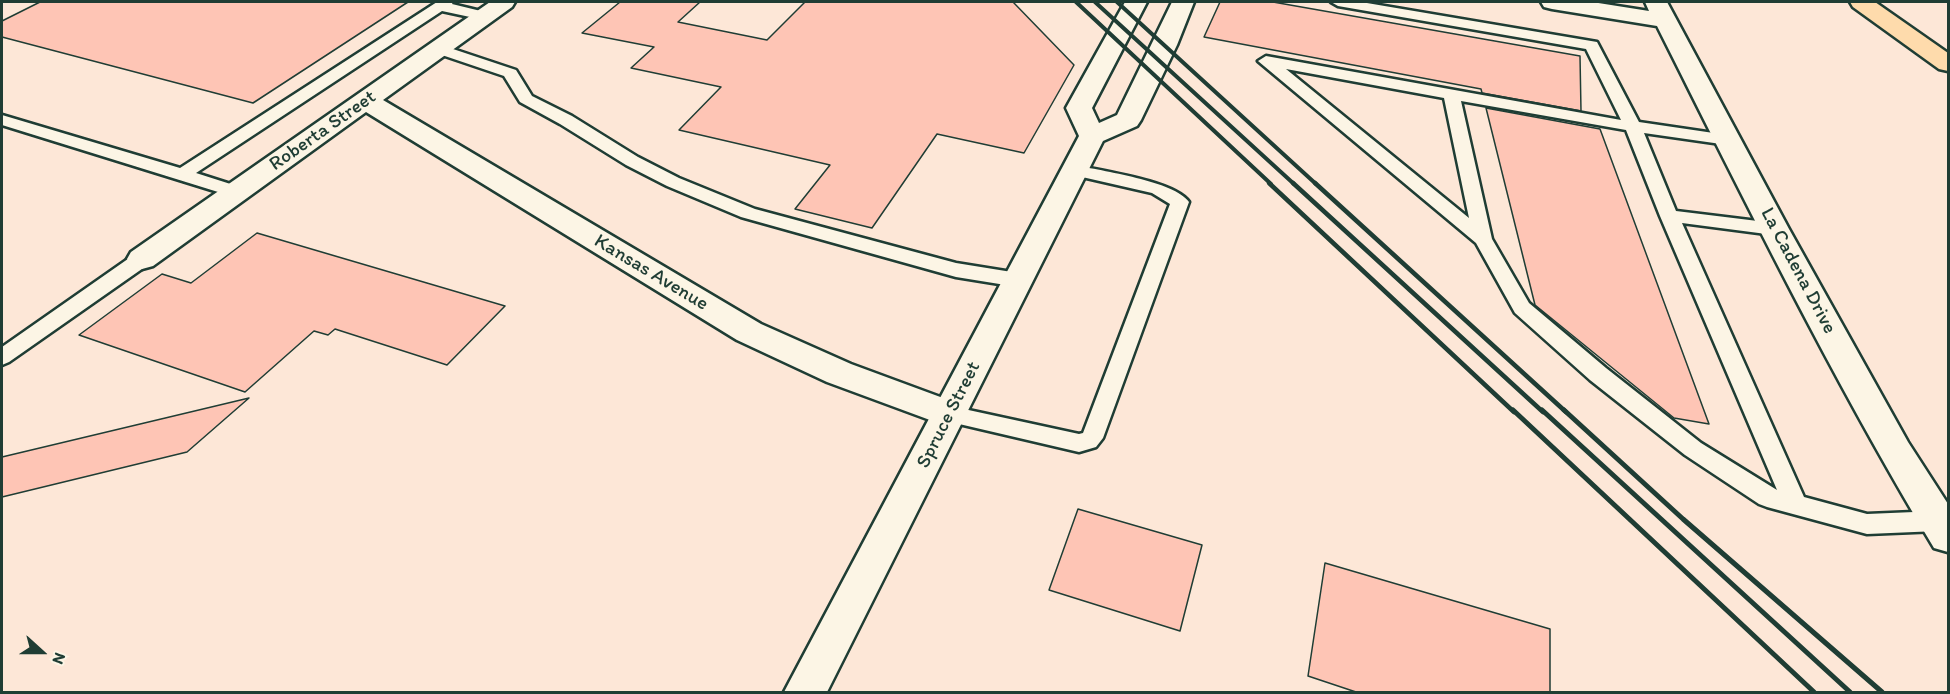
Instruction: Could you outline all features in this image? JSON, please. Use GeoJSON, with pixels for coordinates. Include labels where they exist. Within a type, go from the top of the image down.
{"type":"FeatureCollection","features":[{"type":"Feature","properties":{"kind":"highway"},"geometry":{"type":"LineString","coordinates":[[1861,2],[1948,64]]}},
{"type":"Feature","properties":{"kind":"street","name":"Roberta Street"},"geometry":{"type":"LineString","coordinates":[[142,259],[504,2]]}},
{"type":"Feature","properties":{"kind":"street"},"geometry":{"type":"LineString","coordinates":[[1136,2],[1079,108],[1092,136],[1128,120],[1165,45],[1183,2]]}},
{"type":"Feature","properties":{"kind":"street"},"geometry":{"type":"LineString","coordinates":[[1552,2],[1660,10]]}},
{"type":"Feature","properties":{"kind":"street","name":"La Cadena Drive"},"geometry":{"type":"LineString","coordinates":[[1660,10],[1774,229],[1895,452],[1943,528]]}},
{"type":"Feature","properties":{"kind":"street","name":"Kansas Avenue"},"geometry":{"type":"LineString","coordinates":[[366,101],[749,332],[839,373],[950,414]]}},
{"type":"Feature","properties":{"kind":"street","name":"Spruce Street"},"geometry":{"type":"LineString","coordinates":[[805,693],[1092,136]]}},
{"type":"Feature","properties":{"kind":"lane"},"geometry":{"type":"LineString","coordinates":[[1338,2],[1413,8],[1592,45],[1633,127],[1669,216],[1796,504]]}},
{"type":"Feature","properties":{"kind":"lane"},"geometry":{"type":"LineString","coordinates":[[183,174],[318,84],[345,70],[442,4],[484,16]]}},
{"type":"Feature","properties":{"kind":"lane"},"geometry":{"type":"LineString","coordinates":[[438,49],[510,73],[526,99],[642,166],[748,213],[956,270],[1018,280]]}},
{"type":"Feature","properties":{"kind":"lane"},"geometry":{"type":"LineString","coordinates":[[1483,239],[1266,61],[1633,127],[1728,140]]}},
{"type":"Feature","properties":{"kind":"lane"},"geometry":{"type":"LineString","coordinates":[[1451,95],[1483,239],[1522,308],[1598,374],[1693,449],[1767,497],[1866,525],[1943,528]]}},
{"type":"Feature","properties":{"kind":"lane"},"geometry":{"type":"LineString","coordinates":[[2,120],[237,192]]}},
{"type":"Feature","properties":{"kind":"lane"},"geometry":{"type":"LineString","coordinates":[[950,414],[1079,443],[1092,438],[1180,202],[1158,189],[1075,170]]}},
{"type":"Feature","properties":{"kind":"lane"},"geometry":{"type":"LineString","coordinates":[[1669,216],[1774,229]]}},
{"type":"Feature","properties":{"kind":"lane"},"geometry":{"type":"LineString","coordinates":[[2,357],[142,259]]}},
{"type":"Feature","properties":{"kind":"building"},"geometry":{"type":"Polygon","coordinates":[[[40,2],[408,2],[253,103],[2,37],[2,21],[40,2]]]}},
{"type":"Feature","properties":{"kind":"building"},"geometry":{"type":"Polygon","coordinates":[[[620,2],[700,2],[678,22],[767,40],[805,2],[1013,2],[1074,65],[1024,153],[937,134],[872,228],[795,209],[830,165],[679,130],[721,87],[631,68],[654,47],[582,33],[620,2]]]}},
{"type":"Feature","properties":{"kind":"building"},"geometry":{"type":"Polygon","coordinates":[[[1220,2],[1273,2],[1580,56],[1581,111],[1482,93],[1481,89],[1204,37],[1220,2]]]}},
{"type":"Feature","properties":{"kind":"building"},"geometry":{"type":"Polygon","coordinates":[[[1486,108],[1600,129],[1709,424],[1674,418],[1535,305],[1486,108]]]}},
{"type":"Feature","properties":{"kind":"building"},"geometry":{"type":"Polygon","coordinates":[[[257,233],[505,306],[447,365],[335,329],[328,335],[314,331],[245,392],[79,335],[162,274],[191,283],[257,233]]]}},
{"type":"Feature","properties":{"kind":"building"},"geometry":{"type":"Polygon","coordinates":[[[249,398],[187,452],[2,497],[2,457],[249,398]]]}},
{"type":"Feature","properties":{"kind":"building"},"geometry":{"type":"Polygon","coordinates":[[[1078,509],[1202,545],[1180,631],[1049,590],[1078,509]]]}},
{"type":"Feature","properties":{"kind":"building"},"geometry":{"type":"Polygon","coordinates":[[[1325,563],[1550,629],[1550,693],[1359,693],[1308,676],[1325,563]]]}},
{"type":"Feature","properties":{"kind":"railway"},"geometry":{"type":"LineString","coordinates":[[1076,2],[1271,184]]}},
{"type":"Feature","properties":{"kind":"railway"},"geometry":{"type":"LineString","coordinates":[[1095,2],[1294,184]]}},
{"type":"Feature","properties":{"kind":"railway"},"geometry":{"type":"LineString","coordinates":[[1117,2],[1316,184]]}},
{"type":"Feature","properties":{"kind":"railway"},"geometry":{"type":"LineString","coordinates":[[1269,183],[1514,412]]}},
{"type":"Feature","properties":{"kind":"railway"},"geometry":{"type":"LineString","coordinates":[[1293,183],[1543,412]]}},
{"type":"Feature","properties":{"kind":"railway"},"geometry":{"type":"LineString","coordinates":[[1315,183],[1566,412]]}},
{"type":"Feature","properties":{"kind":"railway"},"geometry":{"type":"LineString","coordinates":[[1513,410],[1814,692]]}},
{"type":"Feature","properties":{"kind":"railway"},"geometry":{"type":"LineString","coordinates":[[1542,410],[1850,692]]}},
{"type":"Feature","properties":{"kind":"railway"},"geometry":{"type":"LineString","coordinates":[[1564,410],[1683,519],[1882,692]]}}]}
